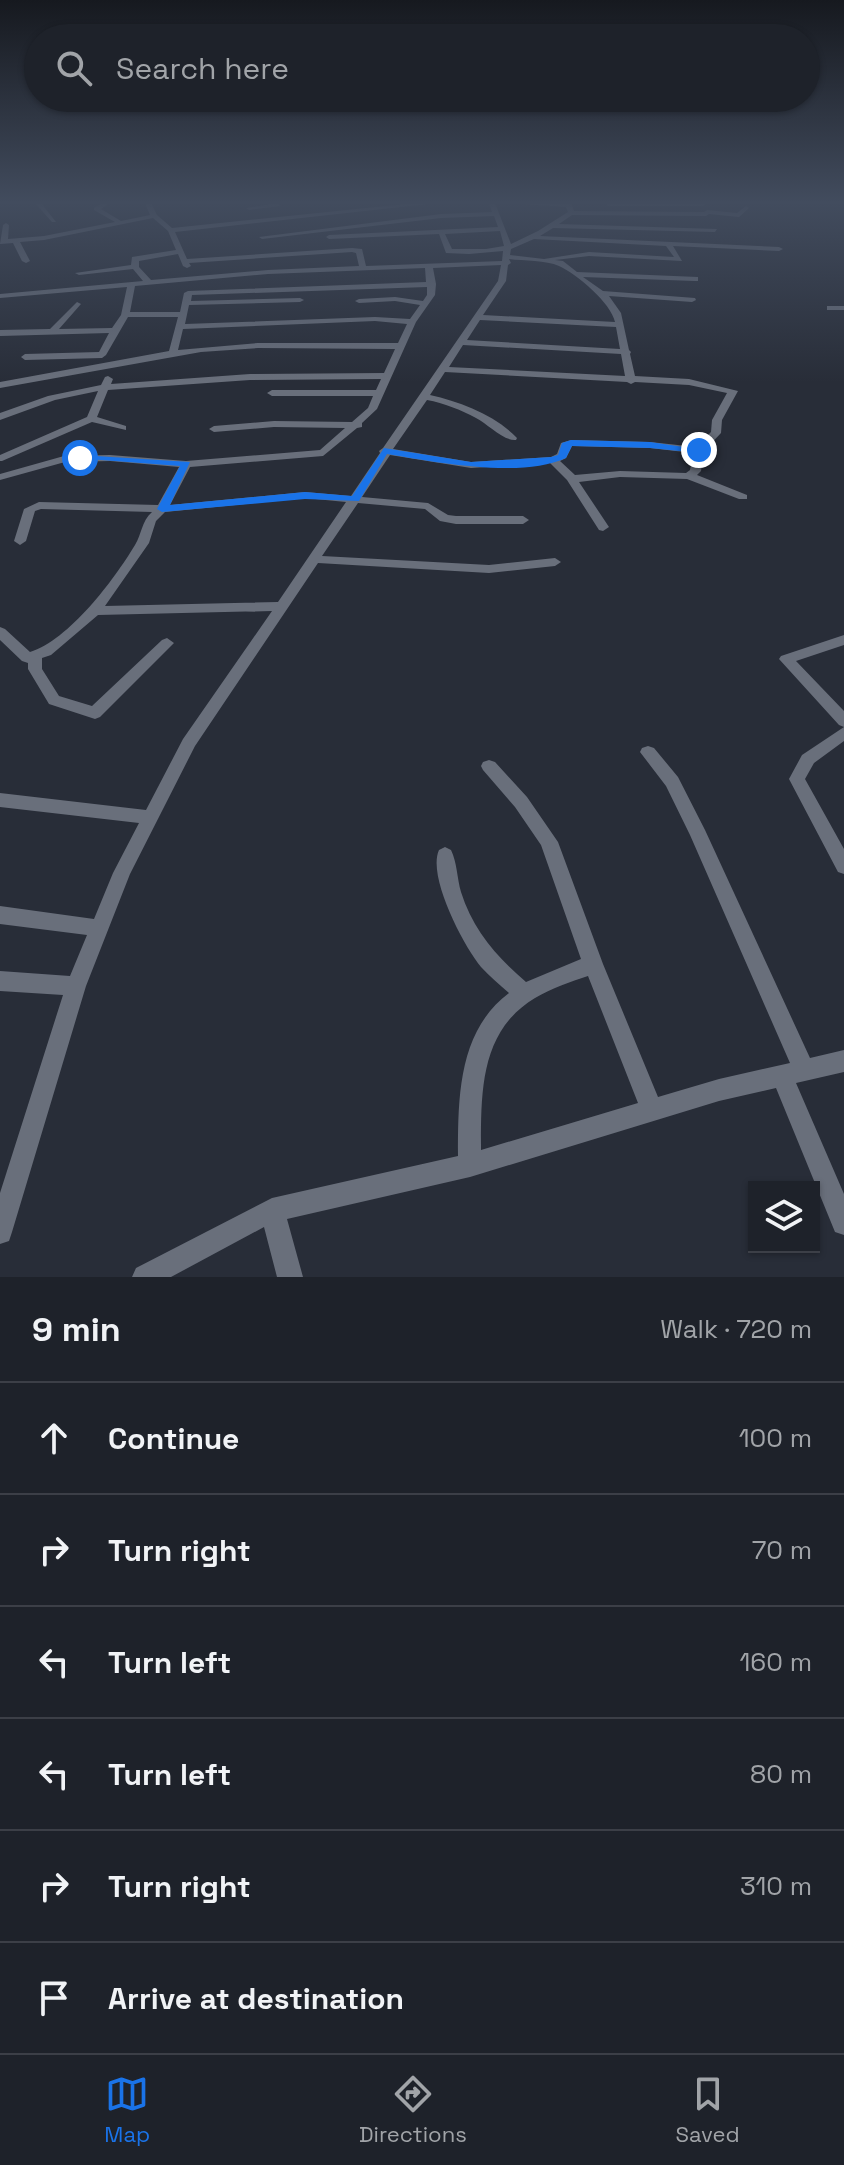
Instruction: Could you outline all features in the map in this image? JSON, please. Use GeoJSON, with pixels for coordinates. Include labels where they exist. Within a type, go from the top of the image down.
{"type":"FeatureCollection","features":[{"type":"Feature","properties":{"kind":"street"},"geometry":{"type":"LineString","coordinates":[[135,263],[135,267],[148,282]]}},
{"type":"Feature","properties":{"kind":"street"},"geometry":{"type":"LineString","coordinates":[[186,263],[195,278]]}},
{"type":"Feature","properties":{"kind":"street"},"geometry":{"type":"LineString","coordinates":[[362,263],[363,268]]}},
{"type":"Feature","properties":{"kind":"street"},"geometry":{"type":"LineString","coordinates":[[0,296],[195,278],[459,263]]}},
{"type":"Feature","properties":{"kind":"street"},"geometry":{"type":"LineString","coordinates":[[0,1232],[76,986],[98,928],[150,817],[189,743],[502,281],[507,263]]}},
{"type":"Feature","properties":{"kind":"street"},"geometry":{"type":"LineString","coordinates":[[554,263],[577,274],[612,304],[627,352],[631,381]]}},
{"type":"Feature","properties":{"kind":"street"},"geometry":{"type":"LineString","coordinates":[[0,477],[80,458],[186,464],[323,453],[358,425],[372,409],[412,322],[426,304],[432,284],[429,266]]}},
{"type":"Feature","properties":{"kind":"street"},"geometry":{"type":"LineString","coordinates":[[79,273],[135,267]]}},
{"type":"Feature","properties":{"kind":"street"},"geometry":{"type":"LineString","coordinates":[[577,274],[695,279]]}},
{"type":"Feature","properties":{"kind":"street"},"geometry":{"type":"LineString","coordinates":[[173,353],[188,293],[195,278]]}},
{"type":"Feature","properties":{"kind":"street"},"geometry":{"type":"LineString","coordinates":[[25,357],[102,355],[125,315],[132,284]]}},
{"type":"Feature","properties":{"kind":"street"},"geometry":{"type":"LineString","coordinates":[[188,293],[432,284]]}},
{"type":"Feature","properties":{"kind":"street"},"geometry":{"type":"LineString","coordinates":[[601,293],[692,300]]}},
{"type":"Feature","properties":{"kind":"street"},"geometry":{"type":"LineString","coordinates":[[359,301],[395,299],[426,304]]}},
{"type":"Feature","properties":{"kind":"street"},"geometry":{"type":"LineString","coordinates":[[187,303],[300,300]]}},
{"type":"Feature","properties":{"kind":"street"},"geometry":{"type":"LineString","coordinates":[[53,331],[77,304]]}},
{"type":"Feature","properties":{"kind":"street"},"geometry":{"type":"LineString","coordinates":[[830,308],[844,308]]}},
{"type":"Feature","properties":{"kind":"street"},"geometry":{"type":"LineString","coordinates":[[125,315],[184,314]]}},
{"type":"Feature","properties":{"kind":"street"},"geometry":{"type":"LineString","coordinates":[[477,317],[620,325]]}},
{"type":"Feature","properties":{"kind":"street"},"geometry":{"type":"LineString","coordinates":[[181,327],[375,319],[412,322]]}},
{"type":"Feature","properties":{"kind":"street"},"geometry":{"type":"LineString","coordinates":[[0,333],[115,330]]}},
{"type":"Feature","properties":{"kind":"street"},"geometry":{"type":"LineString","coordinates":[[459,342],[627,352]]}},
{"type":"Feature","properties":{"kind":"street"},"geometry":{"type":"LineString","coordinates":[[0,385],[173,353],[223,349],[400,346]]}},
{"type":"Feature","properties":{"kind":"street"},"geometry":{"type":"LineString","coordinates":[[91,419],[107,384],[111,363]]}},
{"type":"Feature","properties":{"kind":"street"},"geometry":{"type":"LineString","coordinates":[[441,369],[689,382],[733,391],[717,420],[716,433],[699,450],[695,471],[689,476]]}},
{"type":"Feature","properties":{"kind":"street"},"geometry":{"type":"LineString","coordinates":[[0,417],[29,404],[107,384],[322,373],[389,376]]}},
{"type":"Feature","properties":{"kind":"street"},"geometry":{"type":"LineString","coordinates":[[272,393],[379,393]]}},
{"type":"Feature","properties":{"kind":"street"},"geometry":{"type":"LineString","coordinates":[[422,396],[451,401],[501,428],[512,438]]}},
{"type":"Feature","properties":{"kind":"street"},"geometry":{"type":"LineString","coordinates":[[1,458],[91,419],[122,428]]}},
{"type":"Feature","properties":{"kind":"street"},"geometry":{"type":"LineString","coordinates":[[214,429],[274,424],[358,425]]}},
{"type":"Feature","properties":{"kind":"street"},"geometry":{"type":"LineString","coordinates":[[384,451],[471,465],[553,460],[562,456],[565,445],[571,443],[636,444],[699,450]]}},
{"type":"Feature","properties":{"kind":"street"},"geometry":{"type":"LineString","coordinates":[[1,458],[14,467],[13,472]]}},
{"type":"Feature","properties":{"kind":"street"},"geometry":{"type":"LineString","coordinates":[[553,460],[592,502],[603,527]]}},
{"type":"Feature","properties":{"kind":"street"},"geometry":{"type":"LineString","coordinates":[[0,632],[22,656],[35,657],[95,611],[143,543],[150,520],[162,509],[186,464]]}},
{"type":"Feature","properties":{"kind":"street"},"geometry":{"type":"LineString","coordinates":[[572,479],[620,474],[689,476],[743,497]]}},
{"type":"Feature","properties":{"kind":"street"},"geometry":{"type":"LineString","coordinates":[[20,541],[34,506],[162,509],[305,495],[428,506],[444,518],[456,520],[523,520]]}},
{"type":"Feature","properties":{"kind":"street"},"geometry":{"type":"LineString","coordinates":[[313,559],[489,569],[555,562]]}},
{"type":"Feature","properties":{"kind":"street"},"geometry":{"type":"LineString","coordinates":[[95,611],[281,606]]}},
{"type":"Feature","properties":{"kind":"street"},"geometry":{"type":"LineString","coordinates":[[844,640],[786,659],[844,721]]}},
{"type":"Feature","properties":{"kind":"street"},"geometry":{"type":"LineString","coordinates":[[35,657],[35,669],[54,700],[95,713],[167,643]]}},
{"type":"Feature","properties":{"kind":"street"},"geometry":{"type":"LineString","coordinates":[[844,733],[808,759],[797,779],[844,866]]}},
{"type":"Feature","properties":{"kind":"street"},"geometry":{"type":"LineString","coordinates":[[648,752],[672,782],[699,835],[793,1073],[844,1223]]}},
{"type":"Feature","properties":{"kind":"street"},"geometry":{"type":"LineString","coordinates":[[489,766],[521,802],[549,842],[593,964],[652,1110]]}},
{"type":"Feature","properties":{"kind":"street"},"geometry":{"type":"LineString","coordinates":[[0,800],[150,817]]}},
{"type":"Feature","properties":{"kind":"street"},"geometry":{"type":"LineString","coordinates":[[445,855],[455,901],[472,936],[487,960],[524,993]]}},
{"type":"Feature","properties":{"kind":"street"},"geometry":{"type":"LineString","coordinates":[[0,915],[98,928]]}},
{"type":"Feature","properties":{"kind":"street"},"geometry":{"type":"LineString","coordinates":[[470,1165],[470,1112],[476,1056],[487,1026],[524,993],[593,964]]}},
{"type":"Feature","properties":{"kind":"street"},"geometry":{"type":"LineString","coordinates":[[0,981],[76,986]]}},
{"type":"Feature","properties":{"kind":"street"},"geometry":{"type":"LineString","coordinates":[[145,1277],[272,1210],[470,1165],[652,1110],[844,1061]]}},
{"type":"Feature","properties":{"kind":"street"},"geometry":{"type":"LineString","coordinates":[[272,1210],[290,1277]]}},
{"type":"Feature","properties":{"kind":"route"},"geometry":{"type":"LineString","coordinates":[[80,458],[186,464],[162,509],[305,495],[355,499],[384,451],[471,465],[553,460],[562,456],[565,445],[571,443],[622,443],[699,450]]}}]}
